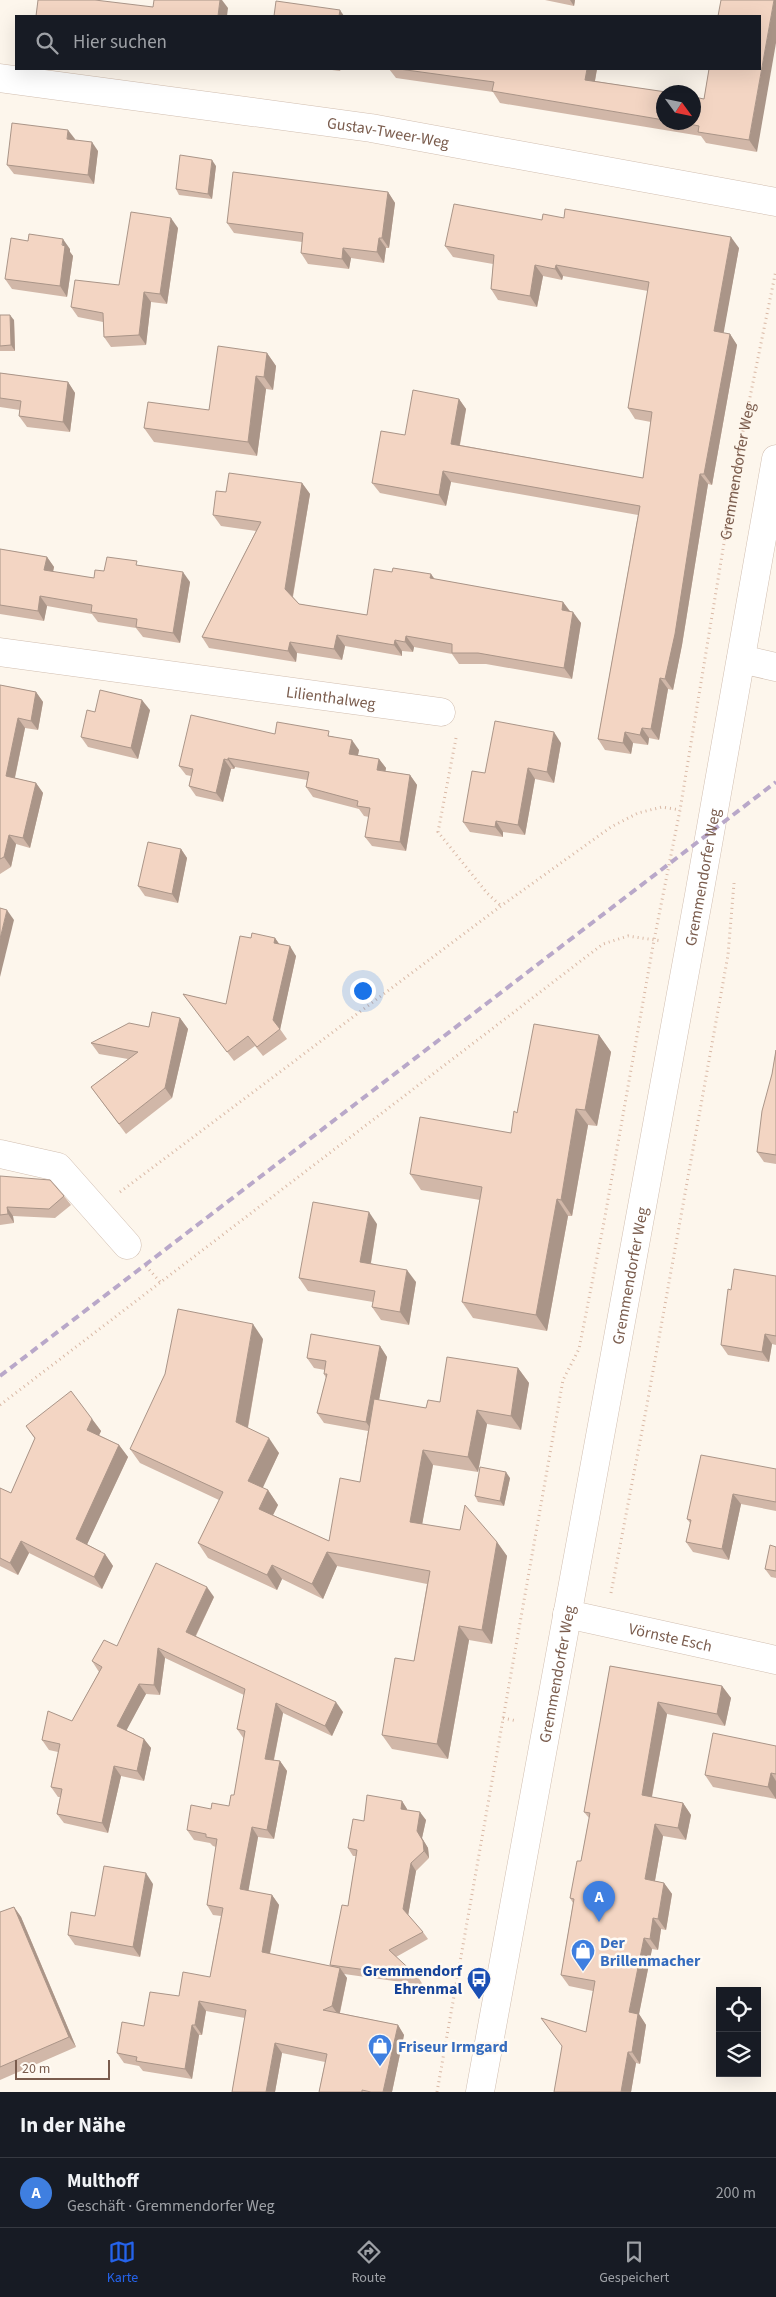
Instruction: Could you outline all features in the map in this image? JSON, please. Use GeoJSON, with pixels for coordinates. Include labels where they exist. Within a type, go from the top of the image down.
{"type":"FeatureCollection","features":[{"type":"Feature","properties":{"kind":"street","name":"Gustav-Tweer-Weg"},"geometry":{"type":"LineString","coordinates":[[0,78],[371,128],[776,202]]}},
{"type":"Feature","properties":{"kind":"street","name":"Gremmendorfer Weg"},"geometry":{"type":"LineString","coordinates":[[480,2092],[776,459]]}},
{"type":"Feature","properties":{"kind":"street","name":"Lilienthalweg"},"geometry":{"type":"LineString","coordinates":[[0,652],[440,712]]}},
{"type":"Feature","properties":{"kind":"street"},"geometry":{"type":"LineString","coordinates":[[741,659],[776,667]]}},
{"type":"Feature","properties":{"kind":"street"},"geometry":{"type":"LineString","coordinates":[[0,1154],[58,1167],[128,1245]]}},
{"type":"Feature","properties":{"kind":"street","name":"Vörnste Esch"},"geometry":{"type":"LineString","coordinates":[[567,1614],[776,1660]]}},
{"type":"Feature","properties":{"kind":"path","name":"Gremmendorfer Weg"},"geometry":{"type":"LineString","coordinates":[[437,2092],[561,1390],[563,1380],[579,1350],[654,940],[680,810],[740,446],[776,270]]}},
{"type":"Feature","properties":{"kind":"path"},"geometry":{"type":"LineString","coordinates":[[440,712],[456,736],[438,832],[487,893],[501,906]]}},
{"type":"Feature","properties":{"kind":"path"},"geometry":{"type":"LineString","coordinates":[[96,1210],[501,906],[611,827],[638,813],[662,808],[680,810]]}},
{"type":"Feature","properties":{"kind":"path"},"geometry":{"type":"LineString","coordinates":[[599,1620],[611,1593],[617,1564],[728,955],[734,895]]}},
{"type":"Feature","properties":{"kind":"path"},"geometry":{"type":"LineString","coordinates":[[0,1405],[603,944],[628,936],[654,940]]}},
{"type":"Feature","properties":{"kind":"path"},"geometry":{"type":"LineString","coordinates":[[150,1270],[161,1283]]}},
{"type":"Feature","properties":{"kind":"building"},"geometry":{"type":"Polygon","coordinates":[[[38,0],[95,0],[153,7],[154,0],[220,0],[218,15],[36,15],[38,0]]]}},
{"type":"Feature","properties":{"kind":"building"},"geometry":{"type":"Polygon","coordinates":[[[721,0],[774,0],[749,140],[698,132],[701,130],[701,98],[704,99],[709,70],[761,70],[761,15],[718,15],[721,0]]]}},
{"type":"Feature","properties":{"kind":"building"},"geometry":{"type":"Polygon","coordinates":[[[276,1],[340,10],[339,15],[274,15],[276,1]]]}},
{"type":"Feature","properties":{"kind":"building"},"geometry":{"type":"Polygon","coordinates":[[[406,70],[587,70],[585,80],[656,91],[656,119],[492,91],[494,82],[406,70]]]}},
{"type":"Feature","properties":{"kind":"building"},"geometry":{"type":"Polygon","coordinates":[[[12,123],[68,130],[67,139],[92,142],[88,175],[7,165],[12,123]]]}},
{"type":"Feature","properties":{"kind":"building"},"geometry":{"type":"Polygon","coordinates":[[[180,155],[212,160],[208,194],[176,189],[180,155]]]}},
{"type":"Feature","properties":{"kind":"building"},"geometry":{"type":"Polygon","coordinates":[[[233,172],[388,192],[382,238],[379,238],[377,252],[343,248],[342,259],[301,253],[303,233],[227,223],[233,172]]]}},
{"type":"Feature","properties":{"kind":"building"},"geometry":{"type":"Polygon","coordinates":[[[454,204],[542,220],[543,214],[564,218],[565,209],[731,237],[714,331],[730,334],[704,474],[700,474],[675,634],[665,679],[660,678],[651,729],[642,728],[640,735],[625,732],[623,743],[598,739],[640,506],[443,471],[439,495],[372,483],[381,431],[405,435],[413,390],[459,399],[451,444],[643,478],[652,412],[628,408],[649,282],[556,265],[555,269],[535,265],[530,296],[491,289],[494,255],[445,246],[454,204]]]}},
{"type":"Feature","properties":{"kind":"building"},"geometry":{"type":"Polygon","coordinates":[[[131,212],[171,218],[160,294],[144,292],[139,335],[104,337],[103,313],[71,307],[75,280],[119,285],[131,212]]]}},
{"type":"Feature","properties":{"kind":"building"},"geometry":{"type":"Polygon","coordinates":[[[29,234],[63,239],[62,245],[65,246],[60,286],[5,279],[11,238],[28,241],[29,234]]]}},
{"type":"Feature","properties":{"kind":"building"},"geometry":{"type":"Polygon","coordinates":[[[0,315],[10,315],[11,345],[0,346],[0,315]]]}},
{"type":"Feature","properties":{"kind":"building"},"geometry":{"type":"Polygon","coordinates":[[[218,346],[267,353],[264,377],[256,376],[248,442],[144,428],[148,402],[209,410],[218,346]]]}},
{"type":"Feature","properties":{"kind":"building"},"geometry":{"type":"Polygon","coordinates":[[[0,373],[68,382],[63,422],[19,416],[21,401],[0,398],[0,373]]]}},
{"type":"Feature","properties":{"kind":"building"},"geometry":{"type":"Polygon","coordinates":[[[229,473],[302,483],[285,589],[299,604],[367,615],[374,569],[392,572],[393,568],[431,574],[430,578],[563,602],[562,610],[573,612],[564,668],[478,653],[452,653],[452,644],[406,636],[405,642],[395,640],[394,645],[337,635],[334,649],[290,642],[288,651],[202,637],[261,522],[213,515],[216,491],[226,492],[229,473]]]}},
{"type":"Feature","properties":{"kind":"building"},"geometry":{"type":"Polygon","coordinates":[[[0,549],[47,557],[44,570],[94,578],[95,570],[104,571],[107,557],[137,561],[136,565],[183,572],[173,633],[136,627],[137,619],[91,612],[92,605],[40,596],[38,611],[0,605],[0,549]]]}},
{"type":"Feature","properties":{"kind":"building"},"geometry":{"type":"Polygon","coordinates":[[[0,685],[36,692],[31,721],[18,718],[6,776],[36,783],[23,838],[9,835],[4,857],[0,859],[0,685]]]}},
{"type":"Feature","properties":{"kind":"building"},"geometry":{"type":"Polygon","coordinates":[[[100,690],[142,700],[131,748],[81,737],[87,710],[95,712],[100,690]]]}},
{"type":"Feature","properties":{"kind":"building"},"geometry":{"type":"Polygon","coordinates":[[[191,715],[275,734],[277,722],[329,731],[328,736],[352,740],[349,754],[379,759],[377,770],[410,775],[400,842],[365,837],[370,808],[357,806],[358,801],[306,787],[309,772],[228,758],[228,760],[224,759],[216,793],[189,786],[193,769],[179,766],[191,715]]]}},
{"type":"Feature","properties":{"kind":"building"},"geometry":{"type":"Polygon","coordinates":[[[495,721],[554,732],[547,772],[528,768],[518,825],[496,821],[495,827],[463,822],[472,771],[485,773],[495,721]]]}},
{"type":"Feature","properties":{"kind":"building"},"geometry":{"type":"Polygon","coordinates":[[[148,842],[181,849],[172,894],[138,886],[148,842]]]}},
{"type":"Feature","properties":{"kind":"building"},"geometry":{"type":"Polygon","coordinates":[[[0,908],[7,910],[0,939],[0,908]]]}},
{"type":"Feature","properties":{"kind":"building"},"geometry":{"type":"Polygon","coordinates":[[[252,933],[275,938],[274,943],[290,946],[273,1020],[280,1029],[257,1047],[248,1036],[227,1052],[183,994],[226,1004],[240,936],[251,938],[252,933]]]}},
{"type":"Feature","properties":{"kind":"building"},"geometry":{"type":"Polygon","coordinates":[[[152,1012],[180,1018],[165,1088],[119,1124],[91,1087],[138,1052],[91,1043],[129,1023],[149,1027],[152,1012]]]}},
{"type":"Feature","properties":{"kind":"building"},"geometry":{"type":"Polygon","coordinates":[[[534,1024],[599,1035],[585,1110],[576,1109],[561,1200],[557,1199],[536,1315],[462,1302],[482,1187],[410,1174],[420,1117],[511,1133],[514,1111],[517,1113],[534,1024]]]}},
{"type":"Feature","properties":{"kind":"building"},"geometry":{"type":"Polygon","coordinates":[[[776,1050],[776,1155],[757,1152],[762,1111],[776,1050]]]}},
{"type":"Feature","properties":{"kind":"building"},"geometry":{"type":"Polygon","coordinates":[[[0,1176],[50,1180],[64,1196],[49,1209],[7,1207],[8,1214],[0,1215],[0,1176]]]}},
{"type":"Feature","properties":{"kind":"building"},"geometry":{"type":"Polygon","coordinates":[[[313,1202],[369,1212],[360,1262],[407,1270],[400,1312],[372,1307],[375,1291],[299,1278],[313,1202]]]}},
{"type":"Feature","properties":{"kind":"building"},"geometry":{"type":"Polygon","coordinates":[[[734,1269],[776,1276],[776,1336],[765,1334],[762,1352],[721,1345],[728,1289],[731,1290],[734,1269]]]}},
{"type":"Feature","properties":{"kind":"building"},"geometry":{"type":"Polygon","coordinates":[[[178,1309],[253,1324],[236,1422],[269,1438],[248,1481],[268,1490],[259,1509],[329,1541],[340,1478],[360,1482],[374,1399],[426,1408],[428,1400],[440,1402],[447,1357],[518,1368],[511,1416],[477,1410],[468,1457],[423,1450],[410,1522],[460,1530],[465,1505],[497,1542],[482,1630],[459,1626],[437,1744],[382,1735],[395,1658],[414,1661],[430,1571],[327,1552],[312,1584],[272,1565],[267,1575],[198,1543],[223,1492],[130,1449],[165,1374],[178,1309]]]}},
{"type":"Feature","properties":{"kind":"building"},"geometry":{"type":"Polygon","coordinates":[[[311,1334],[380,1346],[366,1422],[317,1413],[327,1374],[324,1374],[326,1361],[307,1358],[311,1334]]]}},
{"type":"Feature","properties":{"kind":"building"},"geometry":{"type":"Polygon","coordinates":[[[71,1391],[92,1419],[87,1430],[119,1445],[76,1539],[105,1554],[94,1577],[21,1541],[10,1563],[0,1558],[0,1488],[11,1493],[35,1438],[26,1426],[71,1391]]]}},
{"type":"Feature","properties":{"kind":"building"},"geometry":{"type":"Polygon","coordinates":[[[701,1455],[776,1469],[776,1502],[733,1494],[722,1549],[686,1542],[691,1520],[687,1519],[701,1455]]]}},
{"type":"Feature","properties":{"kind":"building"},"geometry":{"type":"Polygon","coordinates":[[[480,1467],[506,1472],[500,1501],[475,1496],[480,1467]]]}},
{"type":"Feature","properties":{"kind":"building"},"geometry":{"type":"Polygon","coordinates":[[[770,1545],[776,1547],[776,1571],[765,1569],[770,1545]]]}},
{"type":"Feature","properties":{"kind":"building"},"geometry":{"type":"Polygon","coordinates":[[[156,1563],[207,1587],[186,1632],[336,1702],[325,1726],[276,1703],[265,1759],[280,1761],[267,1830],[252,1827],[240,1889],[272,1895],[262,1952],[340,1968],[332,2006],[323,2010],[398,2025],[383,2092],[362,2090],[362,2092],[319,2092],[327,2054],[275,2043],[266,2092],[232,2092],[246,2010],[199,2001],[195,2025],[192,2025],[185,2069],[136,2061],[137,2057],[117,2053],[122,2022],[144,2026],[150,1992],[179,1996],[183,1972],[210,1977],[223,1908],[207,1905],[217,1839],[206,1837],[206,1834],[187,1830],[191,1805],[211,1809],[212,1803],[229,1806],[231,1795],[234,1795],[245,1731],[237,1729],[245,1689],[158,1648],[154,1685],[139,1684],[117,1726],[144,1739],[137,1771],[114,1766],[102,1823],[57,1814],[62,1789],[51,1787],[60,1744],[42,1740],[48,1711],[72,1721],[102,1667],[92,1661],[104,1640],[117,1646],[156,1563]]]}},
{"type":"Feature","properties":{"kind":"building"},"geometry":{"type":"Polygon","coordinates":[[[610,1666],[722,1686],[717,1714],[658,1702],[642,1795],[683,1803],[678,1828],[655,1824],[645,1879],[664,1883],[658,1919],[653,1918],[650,1939],[644,1938],[629,2012],[638,2014],[632,2052],[628,2052],[621,2092],[554,2092],[562,2046],[541,2018],[586,2032],[595,1981],[561,1975],[574,1899],[570,1898],[577,1861],[581,1861],[590,1813],[584,1812],[610,1666]]]}},
{"type":"Feature","properties":{"kind":"building"},"geometry":{"type":"Polygon","coordinates":[[[713,1733],[776,1746],[776,1774],[771,1773],[768,1787],[705,1775],[713,1733]]]}},
{"type":"Feature","properties":{"kind":"building"},"geometry":{"type":"Polygon","coordinates":[[[367,1795],[402,1801],[401,1809],[420,1812],[417,1831],[423,1841],[424,1851],[411,1863],[403,1909],[423,1932],[389,1950],[418,1977],[330,1965],[342,1905],[348,1906],[357,1850],[348,1848],[353,1819],[364,1821],[367,1795]]]}},
{"type":"Feature","properties":{"kind":"building"},"geometry":{"type":"Polygon","coordinates":[[[104,1866],[146,1873],[133,1947],[68,1935],[71,1912],[95,1916],[104,1866]]]}},
{"type":"Feature","properties":{"kind":"building"},"geometry":{"type":"Polygon","coordinates":[[[14,1907],[69,2037],[0,2067],[0,1912],[14,1907]]]}},
{"type":"Feature","properties":{"kind":"railway"},"geometry":{"type":"LineString","coordinates":[[0,1376],[776,782]]}},
{"type":"Feature","properties":{"kind":"place","name":"Multhoff"},"geometry":{"type":"Point","coordinates":[599,1922]}},
{"type":"Feature","properties":{"kind":"place","name":"Der Brillenmacher"},"geometry":{"type":"Point","coordinates":[583,1972]}},
{"type":"Feature","properties":{"kind":"place","name":"Gremmendorf Ehrenmal"},"geometry":{"type":"Point","coordinates":[479,2000]}},
{"type":"Feature","properties":{"kind":"place","name":"Friseur Irmgard"},"geometry":{"type":"Point","coordinates":[380,2067]}}]}
